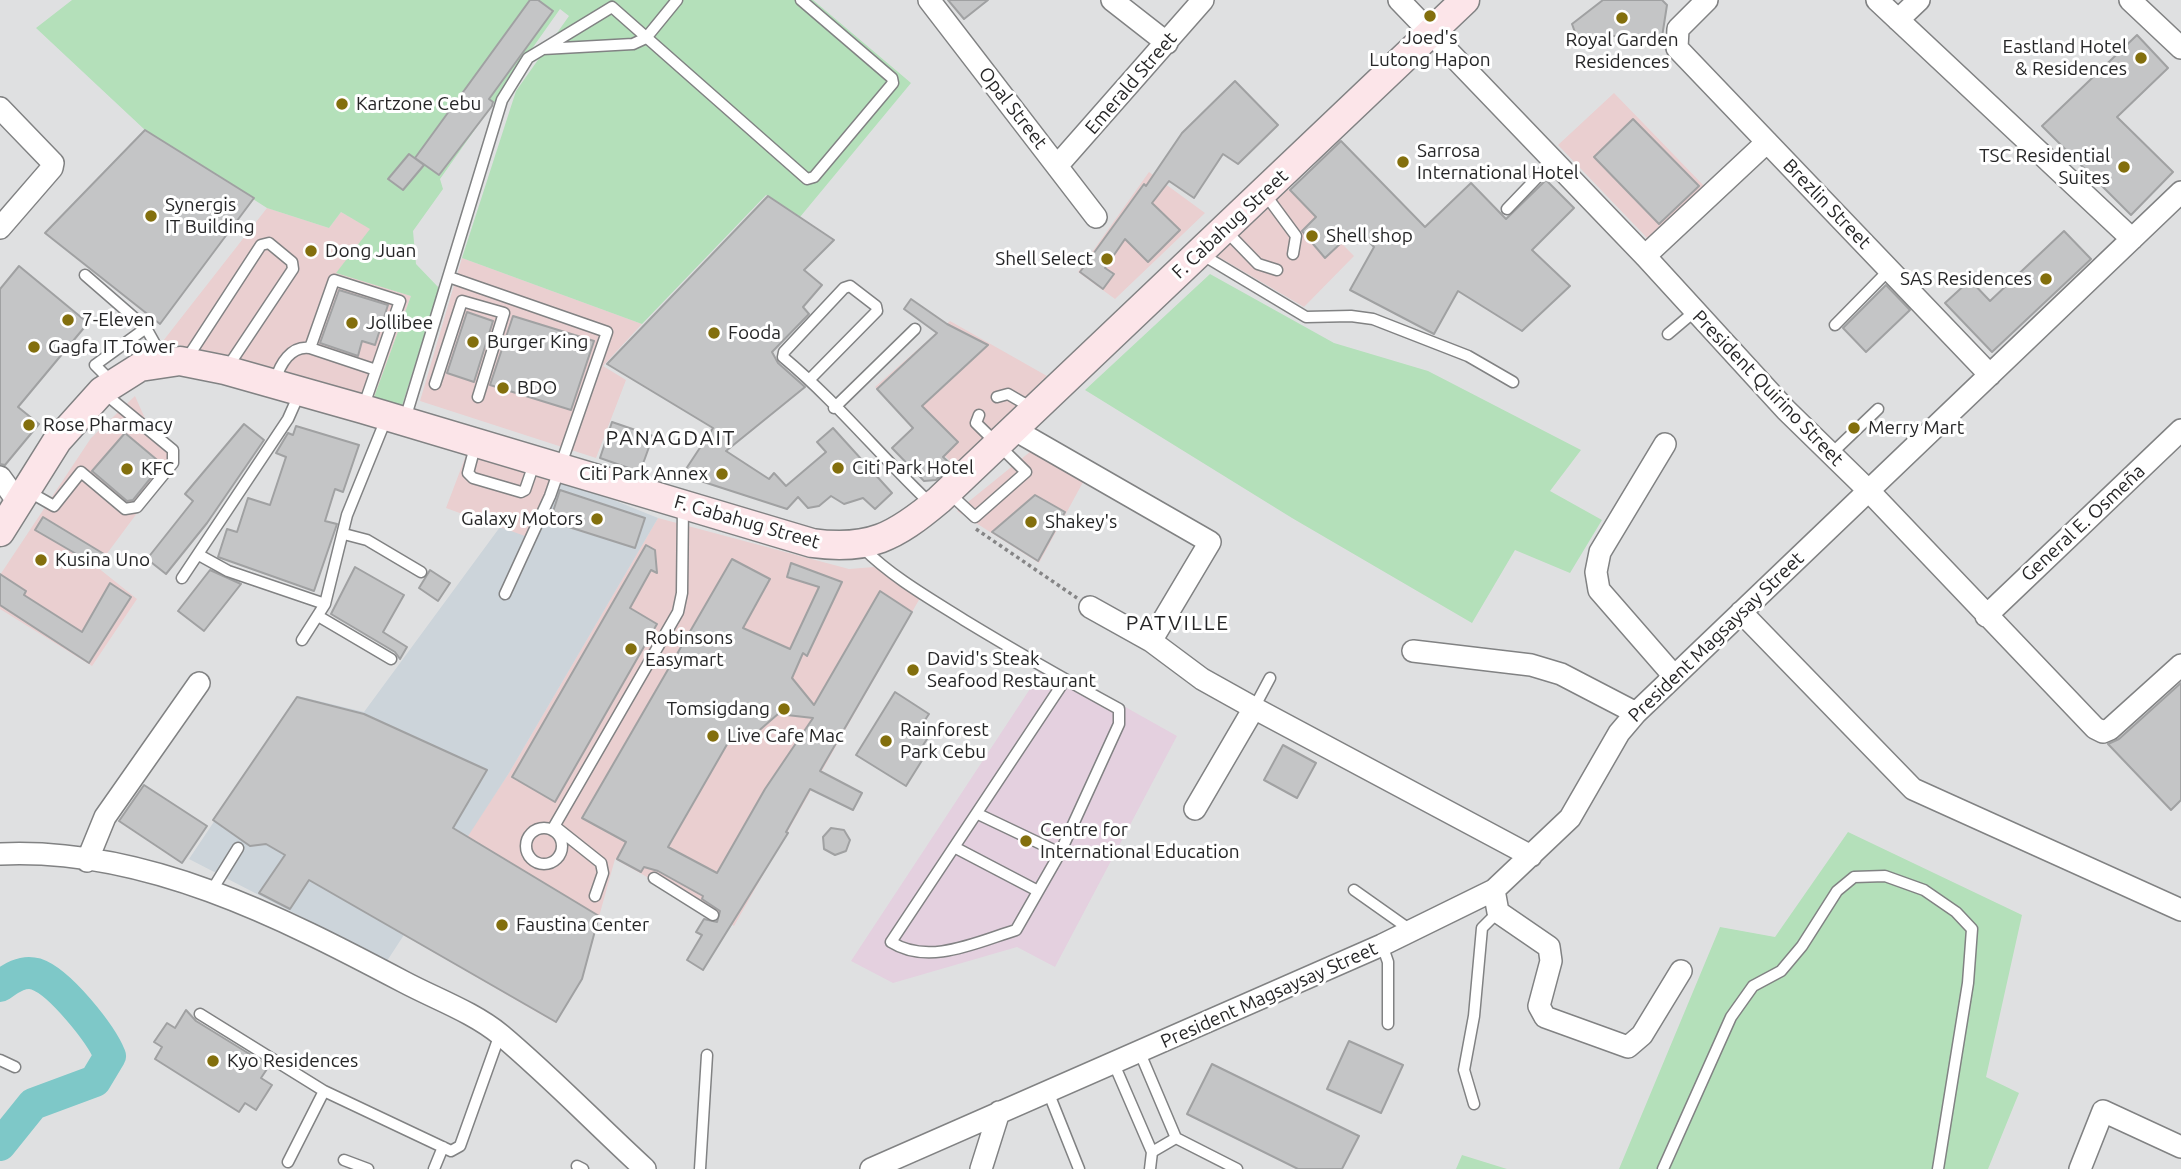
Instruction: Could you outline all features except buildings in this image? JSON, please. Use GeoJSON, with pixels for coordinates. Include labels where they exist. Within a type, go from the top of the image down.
{"type":"FeatureCollection","features":[{"type":"Feature","properties":{"kind":"main road","name":"F. Cabahug Street"},"geometry":{"type":"LineString","coordinates":[[1,529],[70,424],[107,387],[140,367],[175,362],[225,370],[287,387],[812,543],[861,546],[890,535],[940,498],[1465,0]]}},
{"type":"Feature","properties":{"kind":"street","name":"Opal Street"},"geometry":{"type":"LineString","coordinates":[[929,0],[1096,217]]}},
{"type":"Feature","properties":{"kind":"street"},"geometry":{"type":"LineString","coordinates":[[1112,0],[1167,43]]}},
{"type":"Feature","properties":{"kind":"street","name":"Emerald Street"},"geometry":{"type":"LineString","coordinates":[[1057,166],[1203,0]]}},
{"type":"Feature","properties":{"kind":"street","name":"President Quirino Street"},"geometry":{"type":"LineString","coordinates":[[1399,0],[1554,160],[1694,312],[2095,728],[2103,732],[2110,729],[2181,664]]}},
{"type":"Feature","properties":{"kind":"street","name":"Brezlin Street"},"geometry":{"type":"LineString","coordinates":[[1707,0],[1678,29],[1675,39],[1678,48],[1990,375]]}},
{"type":"Feature","properties":{"kind":"street"},"geometry":{"type":"LineString","coordinates":[[1877,0],[2132,239]]}},
{"type":"Feature","properties":{"kind":"street"},"geometry":{"type":"LineString","coordinates":[[1898,20],[1919,0]]}},
{"type":"Feature","properties":{"kind":"street"},"geometry":{"type":"LineString","coordinates":[[2130,0],[2181,48]]}},
{"type":"Feature","properties":{"kind":"street"},"geometry":{"type":"LineString","coordinates":[[0,108],[53,163],[52,168],[0,228]]}},
{"type":"Feature","properties":{"kind":"street"},"geometry":{"type":"LineString","coordinates":[[1644,256],[1767,142]]}},
{"type":"Feature","properties":{"kind":"street","name":"President Magsaysay Street"},"geometry":{"type":"LineString","coordinates":[[871,1169],[999,1112],[1049,1094],[1382,945],[1494,890],[1570,818],[1619,733],[1636,713],[2181,192]]}},
{"type":"Feature","properties":{"kind":"street","name":"General E. Osmeña"},"geometry":{"type":"LineString","coordinates":[[1986,615],[2181,430]]}},
{"type":"Feature","properties":{"kind":"street"},"geometry":{"type":"LineString","coordinates":[[1007,437],[1210,542],[1151,641]]}},
{"type":"Feature","properties":{"kind":"street"},"geometry":{"type":"LineString","coordinates":[[1665,444],[1600,552],[1596,572],[1599,590],[1674,676]]}},
{"type":"Feature","properties":{"kind":"street"},"geometry":{"type":"LineString","coordinates":[[0,477],[21,496]]}},
{"type":"Feature","properties":{"kind":"street"},"geometry":{"type":"LineString","coordinates":[[1090,607],[1151,641],[1202,679],[1254,709],[1531,856]]}},
{"type":"Feature","properties":{"kind":"street"},"geometry":{"type":"LineString","coordinates":[[1741,612],[1913,789],[2181,910]]}},
{"type":"Feature","properties":{"kind":"street"},"geometry":{"type":"LineString","coordinates":[[1413,652],[1531,665],[1561,674],[1636,713]]}},
{"type":"Feature","properties":{"kind":"street"},"geometry":{"type":"LineString","coordinates":[[87,860],[105,817],[199,683]]}},
{"type":"Feature","properties":{"kind":"street"},"geometry":{"type":"LineString","coordinates":[[1195,809],[1254,709]]}},
{"type":"Feature","properties":{"kind":"street"},"geometry":{"type":"LineString","coordinates":[[0,854],[87,860],[212,890],[286,921],[500,1034],[645,1169]]}},
{"type":"Feature","properties":{"kind":"street"},"geometry":{"type":"LineString","coordinates":[[1494,890],[1498,912],[1549,947],[1551,961],[1539,1006],[1545,1017],[1621,1046],[1636,1044],[1681,971]]}},
{"type":"Feature","properties":{"kind":"street"},"geometry":{"type":"LineString","coordinates":[[2080,1169],[2104,1111],[2181,1147]]}},
{"type":"Feature","properties":{"kind":"street"},"geometry":{"type":"LineString","coordinates":[[981,1169],[999,1112]]}},
{"type":"Feature","properties":{"kind":"lane"},"geometry":{"type":"LineString","coordinates":[[543,49],[633,44],[646,38],[677,0]]}},
{"type":"Feature","properties":{"kind":"lane"},"geometry":{"type":"LineString","coordinates":[[302,640],[325,604],[347,515],[385,415],[449,277],[502,100],[528,58],[614,3],[646,38],[807,178],[814,177],[893,83],[892,78],[802,0]]}},
{"type":"Feature","properties":{"kind":"lane"},"geometry":{"type":"LineString","coordinates":[[1507,209],[1554,160]]}},
{"type":"Feature","properties":{"kind":"lane"},"geometry":{"type":"LineString","coordinates":[[1264,193],[1296,236],[1293,254]]}},
{"type":"Feature","properties":{"kind":"lane"},"geometry":{"type":"LineString","coordinates":[[1225,230],[1258,264],[1277,270]]}},
{"type":"Feature","properties":{"kind":"lane"},"geometry":{"type":"LineString","coordinates":[[85,275],[146,328],[175,362],[261,245],[269,243],[292,262],[293,269],[225,370]]}},
{"type":"Feature","properties":{"kind":"lane"},"geometry":{"type":"LineString","coordinates":[[1199,253],[1306,317],[1351,316],[1373,320],[1468,356],[1513,382]]}},
{"type":"Feature","properties":{"kind":"lane"},"geometry":{"type":"LineString","coordinates":[[1835,325],[1889,270]]}},
{"type":"Feature","properties":{"kind":"lane"},"geometry":{"type":"LineString","coordinates":[[449,277],[607,332],[548,465],[505,594]]}},
{"type":"Feature","properties":{"kind":"lane"},"geometry":{"type":"LineString","coordinates":[[310,348],[334,280],[400,301],[376,370],[385,415]]}},
{"type":"Feature","properties":{"kind":"lane"},"geometry":{"type":"LineString","coordinates":[[810,379],[877,311],[876,306],[850,286],[844,288],[783,354],[810,379],[834,408],[940,498],[975,517],[1027,472],[1007,437],[976,423],[979,415]]}},
{"type":"Feature","properties":{"kind":"lane"},"geometry":{"type":"LineString","coordinates":[[436,384],[462,301],[504,313],[478,397]]}},
{"type":"Feature","properties":{"kind":"lane"},"geometry":{"type":"LineString","coordinates":[[1668,334],[1694,312]]}},
{"type":"Feature","properties":{"kind":"lane"},"geometry":{"type":"LineString","coordinates":[[21,496],[54,506],[81,471],[125,509],[137,507],[175,458],[173,450],[107,387],[95,365],[146,328]]}},
{"type":"Feature","properties":{"kind":"lane"},"geometry":{"type":"LineString","coordinates":[[834,408],[915,329]]}},
{"type":"Feature","properties":{"kind":"lane"},"geometry":{"type":"LineString","coordinates":[[181,578],[288,419],[287,387],[278,371],[293,350],[301,346],[310,348],[376,370]]}},
{"type":"Feature","properties":{"kind":"lane"},"geometry":{"type":"LineString","coordinates":[[997,397],[1008,394],[1035,410]]}},
{"type":"Feature","properties":{"kind":"lane"},"geometry":{"type":"LineString","coordinates":[[1831,454],[1878,409]]}},
{"type":"Feature","properties":{"kind":"lane"},"geometry":{"type":"LineString","coordinates":[[595,896],[603,873],[601,863],[553,829],[678,612],[682,593],[683,505]]}},
{"type":"Feature","properties":{"kind":"lane"},"geometry":{"type":"LineString","coordinates":[[344,534],[368,540],[421,572]]}},
{"type":"Feature","properties":{"kind":"lane"},"geometry":{"type":"LineString","coordinates":[[861,546],[880,564],[942,606],[1119,709],[1119,724],[1060,853],[1016,930],[944,952],[905,951],[891,943],[1065,680]]}},
{"type":"Feature","properties":{"kind":"lane"},"geometry":{"type":"LineString","coordinates":[[199,555],[228,571],[325,604]]}},
{"type":"Feature","properties":{"kind":"lane"},"geometry":{"type":"LineString","coordinates":[[318,615],[391,659]]}},
{"type":"Feature","properties":{"kind":"lane"},"geometry":{"type":"LineString","coordinates":[[1254,709],[1270,678]]}},
{"type":"Feature","properties":{"kind":"lane"},"geometry":{"type":"LineString","coordinates":[[978,814],[1060,853]]}},
{"type":"Feature","properties":{"kind":"lane"},"geometry":{"type":"LineString","coordinates":[[954,847],[1038,891]]}},
{"type":"Feature","properties":{"kind":"lane"},"geometry":{"type":"LineString","coordinates":[[212,890],[238,848]]}},
{"type":"Feature","properties":{"kind":"lane"},"geometry":{"type":"LineString","coordinates":[[1663,1169],[1731,1017],[1754,986],[1781,971],[1802,946],[1837,891],[1854,877],[1885,876],[1924,890],[1956,912],[1972,929],[1968,983],[1938,1169]]}},
{"type":"Feature","properties":{"kind":"lane"},"geometry":{"type":"LineString","coordinates":[[654,878],[713,915]]}},
{"type":"Feature","properties":{"kind":"lane"},"geometry":{"type":"LineString","coordinates":[[1354,890],[1412,931]]}},
{"type":"Feature","properties":{"kind":"lane"},"geometry":{"type":"LineString","coordinates":[[1475,1104],[1464,1070],[1474,1016],[1482,928],[1498,912]]}},
{"type":"Feature","properties":{"kind":"lane"},"geometry":{"type":"LineString","coordinates":[[1382,945],[1388,962],[1388,1024]]}},
{"type":"Feature","properties":{"kind":"lane"},"geometry":{"type":"LineString","coordinates":[[200,1014],[324,1091],[451,1150],[460,1146],[500,1034]]}},
{"type":"Feature","properties":{"kind":"lane"},"geometry":{"type":"LineString","coordinates":[[1140,1053],[1176,1138],[1237,1169]]}},
{"type":"Feature","properties":{"kind":"lane"},"geometry":{"type":"LineString","coordinates":[[700,1169],[707,1055]]}},
{"type":"Feature","properties":{"kind":"lane"},"geometry":{"type":"LineString","coordinates":[[0,1060],[15,1067]]}},
{"type":"Feature","properties":{"kind":"lane"},"geometry":{"type":"LineString","coordinates":[[1114,1064],[1152,1152],[1150,1169]]}},
{"type":"Feature","properties":{"kind":"lane"},"geometry":{"type":"LineString","coordinates":[[288,1162],[324,1091]]}},
{"type":"Feature","properties":{"kind":"lane"},"geometry":{"type":"LineString","coordinates":[[1049,1094],[1079,1169]]}},
{"type":"Feature","properties":{"kind":"lane"},"geometry":{"type":"LineString","coordinates":[[1152,1152],[1176,1138]]}},
{"type":"Feature","properties":{"kind":"lane"},"geometry":{"type":"LineString","coordinates":[[435,1169],[443,1147]]}},
{"type":"Feature","properties":{"kind":"lane"},"geometry":{"type":"LineString","coordinates":[[344,1160],[368,1169]]}},
{"type":"Feature","properties":{"kind":"path"},"geometry":{"type":"LineString","coordinates":[[970,525],[1090,607]]}},
{"type":"Feature","properties":{"kind":"shaded area"},"geometry":{"type":"Polygon","coordinates":[[[1614,93],[1705,187],[1649,240],[1558,145],[1614,93]]]}},
{"type":"Feature","properties":{"kind":"shaded area"},"geometry":{"type":"Polygon","coordinates":[[[1149,172],[1205,213],[1115,299],[1078,272],[1149,172]]]}},
{"type":"Feature","properties":{"kind":"shaded area"},"geometry":{"type":"Polygon","coordinates":[[[1288,189],[1354,256],[1304,307],[1217,256],[1288,189]]]}},
{"type":"Feature","properties":{"kind":"shaded area"},"geometry":{"type":"Polygon","coordinates":[[[267,208],[329,228],[341,212],[371,229],[337,273],[411,296],[373,400],[264,367],[163,341],[267,208]]]}},
{"type":"Feature","properties":{"kind":"shaded area"},"geometry":{"type":"Polygon","coordinates":[[[462,258],[642,324],[603,366],[626,380],[596,458],[420,401],[462,258]]]}},
{"type":"Feature","properties":{"kind":"shaded area"},"geometry":{"type":"Polygon","coordinates":[[[950,321],[1047,376],[956,467],[875,387],[950,321]]]}},
{"type":"Feature","properties":{"kind":"shaded area"},"geometry":{"type":"Polygon","coordinates":[[[135,396],[151,432],[178,458],[97,567],[137,599],[92,666],[0,609],[0,575],[91,438],[135,396]]]}},
{"type":"Feature","properties":{"kind":"shaded area"},"geometry":{"type":"Polygon","coordinates":[[[1036,447],[1088,473],[1039,563],[957,511],[1036,447]]]}},
{"type":"Feature","properties":{"kind":"shaded area"},"geometry":{"type":"Polygon","coordinates":[[[468,450],[554,476],[525,537],[446,508],[468,450]]]}},
{"type":"Feature","properties":{"kind":"shaded area"},"geometry":{"type":"Polygon","coordinates":[[[554,476],[658,518],[509,773],[387,961],[189,859],[298,696],[364,712],[500,527],[525,536],[554,476]]]}},
{"type":"Feature","properties":{"kind":"shaded area"},"geometry":{"type":"Polygon","coordinates":[[[658,518],[849,569],[874,567],[920,598],[734,926],[615,859],[582,978],[556,1023],[402,934],[509,773],[658,518]]]}},
{"type":"Feature","properties":{"kind":"shaded area","name":"Centre for International Education"},"geometry":{"type":"Polygon","coordinates":[[[1047,663],[1177,736],[1055,967],[1017,947],[893,983],[851,961],[1047,663]]]}},
{"type":"Feature","properties":{"kind":"green space"},"geometry":{"type":"Polygon","coordinates":[[[72,0],[813,0],[911,83],[800,217],[766,195],[642,324],[462,258],[516,91],[569,16],[560,9],[440,179],[443,189],[413,231],[416,264],[439,288],[401,409],[373,400],[411,296],[336,273],[370,229],[341,212],[329,228],[267,208],[145,130],[36,28],[72,0]]]}},
{"type":"Feature","properties":{"kind":"green space"},"geometry":{"type":"Polygon","coordinates":[[[1210,274],[1334,343],[1428,371],[1581,450],[1550,491],[1602,520],[1570,573],[1515,550],[1472,623],[1292,518],[1085,390],[1210,274]]]}},
{"type":"Feature","properties":{"kind":"green space"},"geometry":{"type":"Polygon","coordinates":[[[1848,832],[2022,915],[1986,1077],[2019,1093],[1988,1169],[1619,1169],[1720,927],[1775,937],[1848,832]]]}},
{"type":"Feature","properties":{"kind":"green space"},"geometry":{"type":"Polygon","coordinates":[[[1462,1155],[1507,1169],[1456,1169],[1462,1155]]]}},
{"type":"Feature","properties":{"kind":"waterway"},"geometry":{"type":"LineString","coordinates":[[0,986],[26,973],[46,979],[79,1010],[110,1056],[95,1081],[33,1104],[0,1145]]}},
{"type":"Feature","properties":{"kind":"place","name":"Joed's Lutong Hapon"},"geometry":{"type":"Point","coordinates":[1430,16]}},
{"type":"Feature","properties":{"kind":"place","name":"Royal Garden Residences"},"geometry":{"type":"Point","coordinates":[1622,18]}},
{"type":"Feature","properties":{"kind":"place","name":"Eastland Hotel & Residences"},"geometry":{"type":"Point","coordinates":[2141,58]}},
{"type":"Feature","properties":{"kind":"place","name":"Kartzone Cebu"},"geometry":{"type":"Point","coordinates":[342,104]}},
{"type":"Feature","properties":{"kind":"place","name":"Sarrosa International Hotel"},"geometry":{"type":"Point","coordinates":[1403,162]}},
{"type":"Feature","properties":{"kind":"place","name":"TSC Residential Suites"},"geometry":{"type":"Point","coordinates":[2124,167]}},
{"type":"Feature","properties":{"kind":"place","name":"Synergis IT Building"},"geometry":{"type":"Point","coordinates":[151,216]}},
{"type":"Feature","properties":{"kind":"place","name":"Shell shop"},"geometry":{"type":"Point","coordinates":[1312,236]}},
{"type":"Feature","properties":{"kind":"place","name":"Dong Juan"},"geometry":{"type":"Point","coordinates":[311,251]}},
{"type":"Feature","properties":{"kind":"place","name":"Shell Select"},"geometry":{"type":"Point","coordinates":[1107,259]}},
{"type":"Feature","properties":{"kind":"place","name":"SAS Residences"},"geometry":{"type":"Point","coordinates":[2046,279]}},
{"type":"Feature","properties":{"kind":"place","name":"7-Eleven"},"geometry":{"type":"Point","coordinates":[68,320]}},
{"type":"Feature","properties":{"kind":"place","name":"Jollibee"},"geometry":{"type":"Point","coordinates":[352,323]}},
{"type":"Feature","properties":{"kind":"place","name":"Fooda"},"geometry":{"type":"Point","coordinates":[714,333]}},
{"type":"Feature","properties":{"kind":"place","name":"Burger King"},"geometry":{"type":"Point","coordinates":[473,342]}},
{"type":"Feature","properties":{"kind":"place","name":"Gagfa IT Tower"},"geometry":{"type":"Point","coordinates":[34,347]}},
{"type":"Feature","properties":{"kind":"place","name":"BDO"},"geometry":{"type":"Point","coordinates":[503,388]}},
{"type":"Feature","properties":{"kind":"place","name":"Rose Pharmacy"},"geometry":{"type":"Point","coordinates":[29,425]}},
{"type":"Feature","properties":{"kind":"place","name":"Merry Mart"},"geometry":{"type":"Point","coordinates":[1854,428]}},
{"type":"Feature","properties":{"kind":"place","name":"Citi Park Hotel"},"geometry":{"type":"Point","coordinates":[838,468]}},
{"type":"Feature","properties":{"kind":"place","name":"KFC"},"geometry":{"type":"Point","coordinates":[127,469]}},
{"type":"Feature","properties":{"kind":"place","name":"Citi Park Annex"},"geometry":{"type":"Point","coordinates":[722,474]}},
{"type":"Feature","properties":{"kind":"place","name":"Galaxy Motors"},"geometry":{"type":"Point","coordinates":[597,519]}},
{"type":"Feature","properties":{"kind":"place","name":"Shakey's"},"geometry":{"type":"Point","coordinates":[1031,522]}},
{"type":"Feature","properties":{"kind":"place","name":"Kusina Uno"},"geometry":{"type":"Point","coordinates":[41,560]}},
{"type":"Feature","properties":{"kind":"place","name":"Robinsons Easymart"},"geometry":{"type":"Point","coordinates":[631,649]}},
{"type":"Feature","properties":{"kind":"place","name":"David's Steak Seafood Restaurant"},"geometry":{"type":"Point","coordinates":[913,670]}},
{"type":"Feature","properties":{"kind":"place","name":"Tomsigdang"},"geometry":{"type":"Point","coordinates":[784,709]}},
{"type":"Feature","properties":{"kind":"place","name":"Live Cafe Mac"},"geometry":{"type":"Point","coordinates":[713,736]}},
{"type":"Feature","properties":{"kind":"place","name":"Rainforest Park Cebu"},"geometry":{"type":"Point","coordinates":[886,741]}},
{"type":"Feature","properties":{"kind":"place","name":"Centre for International Education"},"geometry":{"type":"Point","coordinates":[1026,841]}},
{"type":"Feature","properties":{"kind":"place","name":"Faustina Center"},"geometry":{"type":"Point","coordinates":[502,925]}},
{"type":"Feature","properties":{"kind":"place","name":"Kyo Residences"},"geometry":{"type":"Point","coordinates":[213,1061]}},
{"type":"Feature","properties":{"kind":"district","name":"PANAGDAIT"},"geometry":{"type":"Point","coordinates":[671,438]}},
{"type":"Feature","properties":{"kind":"district","name":"PATVILLE"},"geometry":{"type":"Point","coordinates":[1178,623]}}]}
